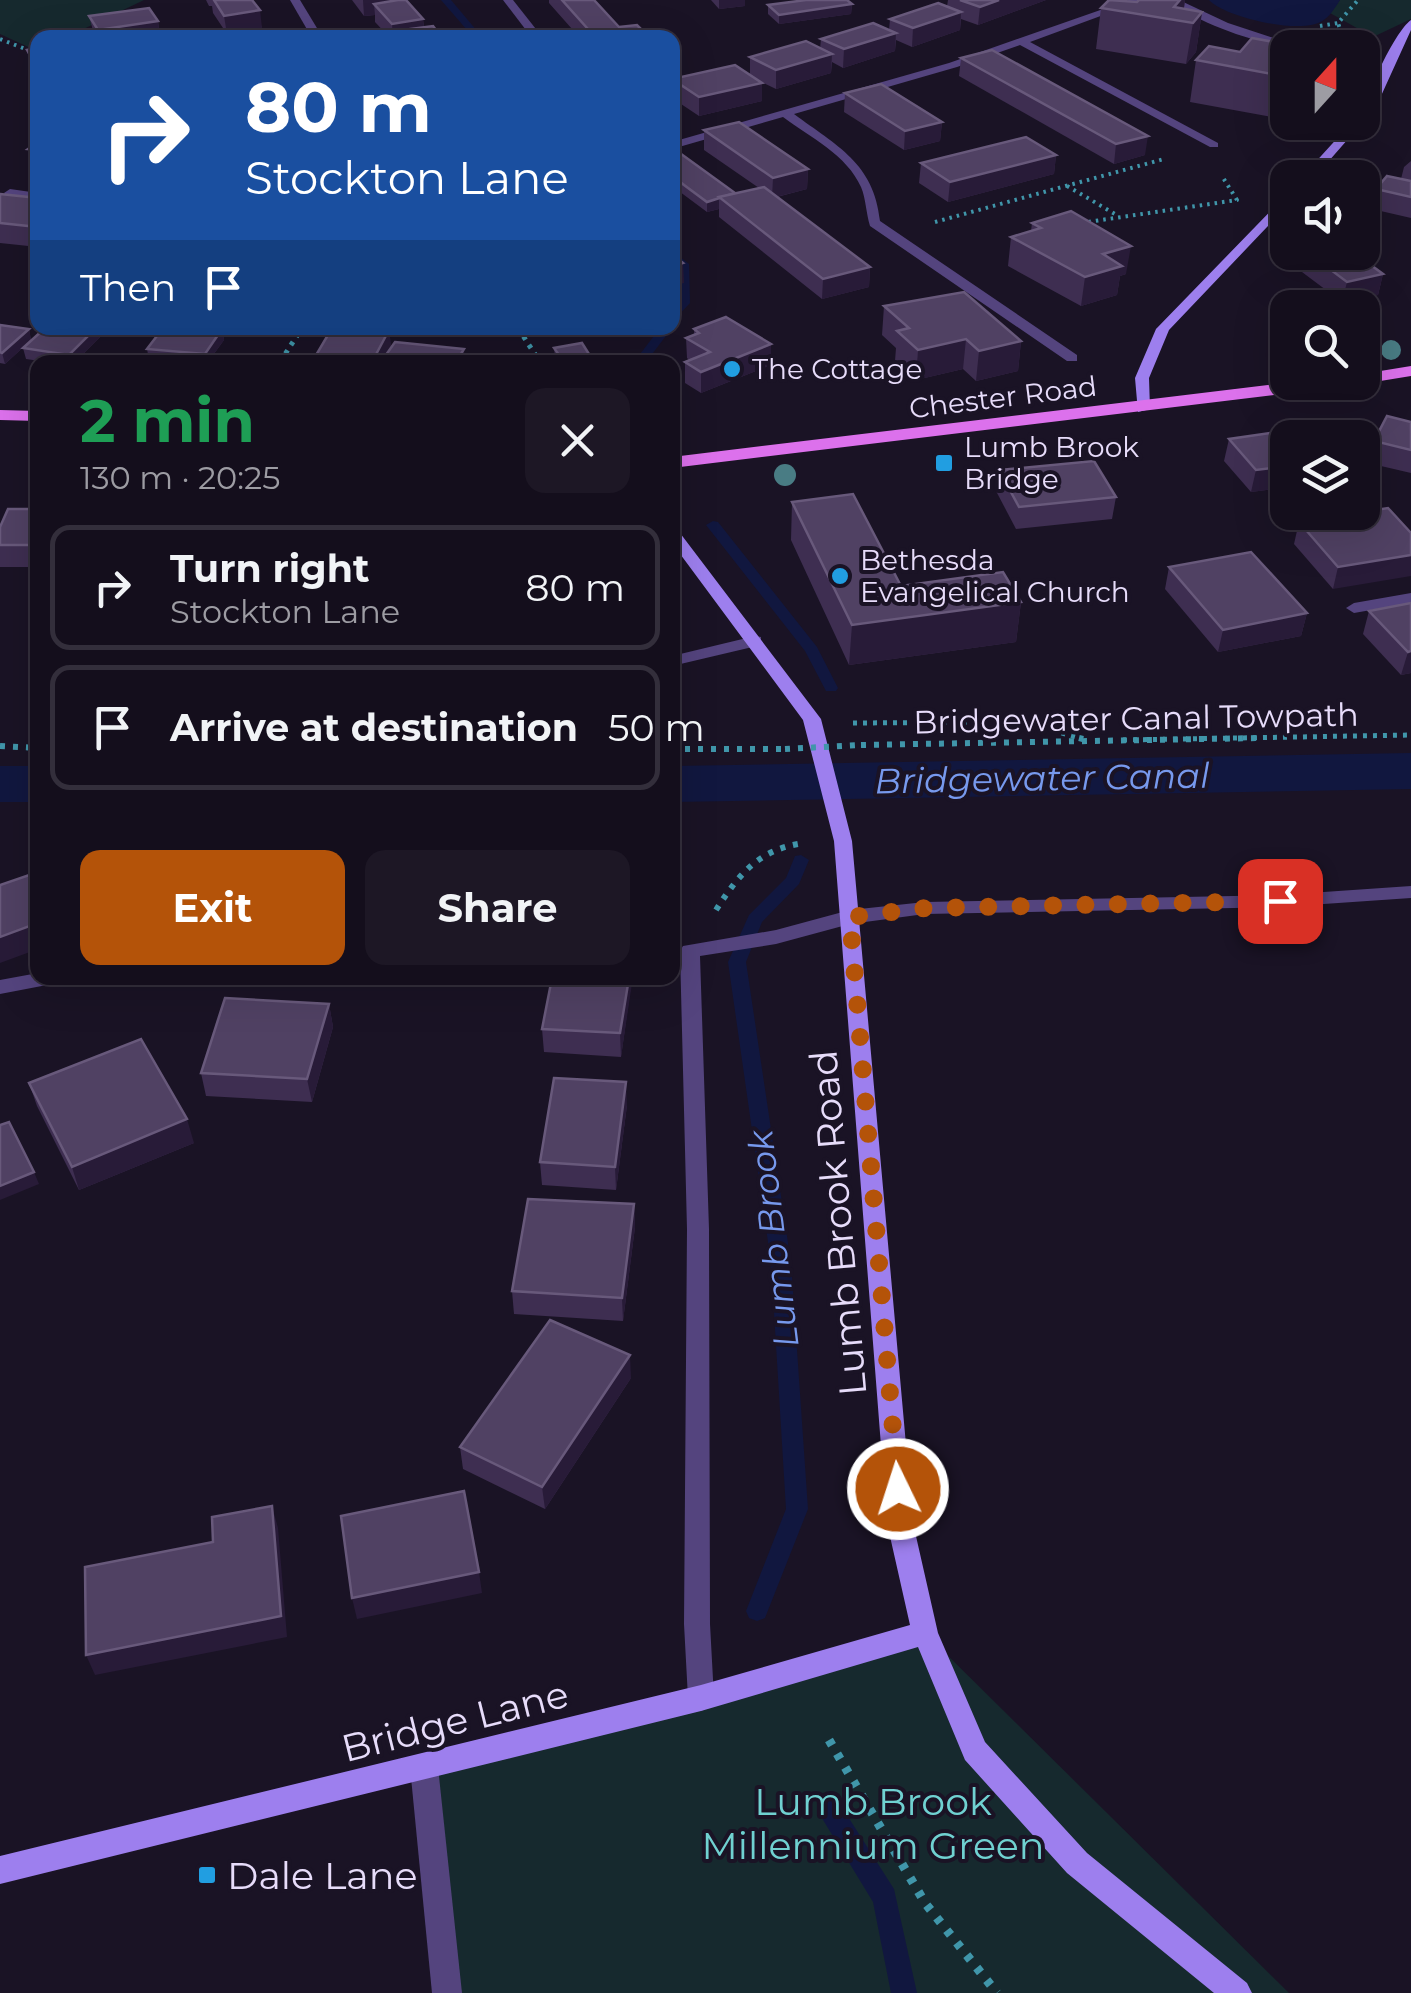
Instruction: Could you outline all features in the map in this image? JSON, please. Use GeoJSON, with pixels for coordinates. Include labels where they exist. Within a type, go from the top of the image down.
{"type":"FeatureCollection","features":[{"type":"Feature","properties":{"kind":"main road"},"geometry":{"type":"LineString","coordinates":[[1380,376],[1411,372]]}},
{"type":"Feature","properties":{"kind":"main road","name":"Chester Road"},"geometry":{"type":"LineString","coordinates":[[680,463],[1270,392]]}},
{"type":"Feature","properties":{"kind":"main road"},"geometry":{"type":"LineString","coordinates":[[0,414],[30,416]]}},
{"type":"Feature","properties":{"kind":"street"},"geometry":{"type":"LineString","coordinates":[[294,0],[311,30]]}},
{"type":"Feature","properties":{"kind":"street"},"geometry":{"type":"LineString","coordinates":[[508,0],[532,30]]}},
{"type":"Feature","properties":{"kind":"street"},"geometry":{"type":"LineString","coordinates":[[680,144],[1022,42],[1139,0]]}},
{"type":"Feature","properties":{"kind":"street"},"geometry":{"type":"LineString","coordinates":[[1170,0],[1270,39]]}},
{"type":"Feature","properties":{"kind":"street"},"geometry":{"type":"LineString","coordinates":[[1380,90],[1396,42],[1411,24]]}},
{"type":"Feature","properties":{"kind":"street"},"geometry":{"type":"LineString","coordinates":[[1022,42],[1214,145]]}},
{"type":"Feature","properties":{"kind":"street"},"geometry":{"type":"LineString","coordinates":[[1380,66],[1386,67]]}},
{"type":"Feature","properties":{"kind":"street"},"geometry":{"type":"LineString","coordinates":[[786,114],[866,176],[874,198],[874,223],[1072,358]]}},
{"type":"Feature","properties":{"kind":"street"},"geometry":{"type":"LineString","coordinates":[[1324,160],[1342,140]]}},
{"type":"Feature","properties":{"kind":"street"},"geometry":{"type":"LineString","coordinates":[[10,194],[30,196]]}},
{"type":"Feature","properties":{"kind":"street"},"geometry":{"type":"LineString","coordinates":[[1143,409],[1142,378],[1163,330],[1270,216]]}},
{"type":"Feature","properties":{"kind":"street","name":"Lumb Brook Road"},"geometry":{"type":"LineString","coordinates":[[680,543],[812,719],[842,841],[900,1523],[925,1633],[976,1751],[1077,1863],[1237,1993]]}},
{"type":"Feature","properties":{"kind":"street"},"geometry":{"type":"LineString","coordinates":[[1354,608],[1411,598]]}},
{"type":"Feature","properties":{"kind":"street"},"geometry":{"type":"LineString","coordinates":[[680,659],[755,641]]}},
{"type":"Feature","properties":{"kind":"street"},"geometry":{"type":"LineString","coordinates":[[701,1698],[697,1624],[698,1229],[690,951],[776,936],[850,917],[926,908],[1280,901],[1411,892]]}},
{"type":"Feature","properties":{"kind":"street"},"geometry":{"type":"LineString","coordinates":[[0,987],[30,981]]}},
{"type":"Feature","properties":{"kind":"street","name":"Bridge Lane"},"geometry":{"type":"LineString","coordinates":[[0,1870],[701,1698],[925,1633]]}},
{"type":"Feature","properties":{"kind":"street"},"geometry":{"type":"LineString","coordinates":[[424,1766],[447,1993]]}},
{"type":"Feature","properties":{"kind":"path"},"geometry":{"type":"LineString","coordinates":[[1340,30],[1338,23],[1358,0]]}},
{"type":"Feature","properties":{"kind":"path"},"geometry":{"type":"LineString","coordinates":[[0,39],[30,51]]}},
{"type":"Feature","properties":{"kind":"path"},"geometry":{"type":"LineString","coordinates":[[891,234],[1214,145]]}},
{"type":"Feature","properties":{"kind":"path"},"geometry":{"type":"LineString","coordinates":[[1080,223],[1237,200],[1233,186],[1196,150]]}},
{"type":"Feature","properties":{"kind":"path"},"geometry":{"type":"LineString","coordinates":[[1067,186],[1116,215]]}},
{"type":"Feature","properties":{"kind":"path"},"geometry":{"type":"LineString","coordinates":[[872,724],[1023,722],[1094,742]]}},
{"type":"Feature","properties":{"kind":"path","name":"Bridgewater Canal Towpath"},"geometry":{"type":"LineString","coordinates":[[680,749],[1411,735]]}},
{"type":"Feature","properties":{"kind":"path"},"geometry":{"type":"LineString","coordinates":[[0,746],[30,748]]}},
{"type":"Feature","properties":{"kind":"path"},"geometry":{"type":"LineString","coordinates":[[690,951],[740,871],[776,845],[842,841]]}},
{"type":"Feature","properties":{"kind":"path"},"geometry":{"type":"LineString","coordinates":[[829,1740],[925,1903],[997,1993]]}},
{"type":"Feature","properties":{"kind":"green space"},"geometry":{"type":"Polygon","coordinates":[[[0,0],[144,0],[82,30],[30,30],[30,48],[0,34],[0,0]]]}},
{"type":"Feature","properties":{"kind":"green space"},"geometry":{"type":"Polygon","coordinates":[[[1340,0],[1411,0],[1411,19],[1380,34],[1380,30],[1360,30],[1330,13],[1340,0]]]}},
{"type":"Feature","properties":{"kind":"green space","name":"Lumb Brook Millennium Green"},"geometry":{"type":"Polygon","coordinates":[[[925,1633],[1289,1993],[443,1993],[424,1767],[925,1633]]]}},
{"type":"Feature","properties":{"kind":"shaded area"},"geometry":{"type":"Polygon","coordinates":[[[1209,0],[1340,0],[1325,19],[1301,26],[1247,18],[1209,0]]]}},
{"type":"Feature","properties":{"kind":"building"},"geometry":{"type":"Polygon","coordinates":[[[214,0],[252,0],[260,10],[224,16],[214,0]]]}},
{"type":"Feature","properties":{"kind":"building"},"geometry":{"type":"Polygon","coordinates":[[[406,0],[423,19],[392,24],[374,4],[406,0]]]}},
{"type":"Feature","properties":{"kind":"building"},"geometry":{"type":"Polygon","coordinates":[[[562,0],[594,0],[619,27],[637,25],[642,30],[589,30],[562,0]]]}},
{"type":"Feature","properties":{"kind":"building"},"geometry":{"type":"Polygon","coordinates":[[[847,0],[852,4],[779,15],[768,5],[847,0]]]}},
{"type":"Feature","properties":{"kind":"building"},"geometry":{"type":"Polygon","coordinates":[[[960,0],[999,0],[980,7],[960,0]]]}},
{"type":"Feature","properties":{"kind":"building"},"geometry":{"type":"Polygon","coordinates":[[[1109,0],[1180,0],[1174,7],[1202,12],[1193,23],[1101,8],[1109,0]]]}},
{"type":"Feature","properties":{"kind":"building"},"geometry":{"type":"Polygon","coordinates":[[[938,3],[961,12],[913,28],[890,19],[938,3]]]}},
{"type":"Feature","properties":{"kind":"building"},"geometry":{"type":"Polygon","coordinates":[[[149,8],[158,21],[98,30],[89,16],[149,8]]]}},
{"type":"Feature","properties":{"kind":"building"},"geometry":{"type":"Polygon","coordinates":[[[873,23],[896,33],[844,49],[821,39],[873,23]]]}},
{"type":"Feature","properties":{"kind":"building"},"geometry":{"type":"Polygon","coordinates":[[[433,26],[436,30],[403,30],[433,26]]]}},
{"type":"Feature","properties":{"kind":"building"},"geometry":{"type":"Polygon","coordinates":[[[1252,38],[1270,41],[1270,74],[1196,60],[1209,46],[1240,52],[1252,38]]]}},
{"type":"Feature","properties":{"kind":"building"},"geometry":{"type":"Polygon","coordinates":[[[806,41],[832,54],[776,70],[750,57],[806,41]]]}},
{"type":"Feature","properties":{"kind":"building"},"geometry":{"type":"Polygon","coordinates":[[[992,50],[1148,136],[1116,144],[961,58],[992,50]]]}},
{"type":"Feature","properties":{"kind":"building"},"geometry":{"type":"Polygon","coordinates":[[[735,65],[762,83],[699,97],[680,84],[680,77],[735,65]]]}},
{"type":"Feature","properties":{"kind":"building"},"geometry":{"type":"Polygon","coordinates":[[[881,84],[942,122],[905,131],[845,93],[881,84]]]}},
{"type":"Feature","properties":{"kind":"building"},"geometry":{"type":"Polygon","coordinates":[[[739,122],[808,169],[773,178],[704,130],[739,122]]]}},
{"type":"Feature","properties":{"kind":"building"},"geometry":{"type":"Polygon","coordinates":[[[1026,137],[1056,155],[950,182],[921,163],[1026,137]]]}},
{"type":"Feature","properties":{"kind":"building"},"geometry":{"type":"Polygon","coordinates":[[[680,153],[735,193],[707,202],[680,182],[680,153]]]}},
{"type":"Feature","properties":{"kind":"building"},"geometry":{"type":"Polygon","coordinates":[[[1387,176],[1411,181],[1411,197],[1380,190],[1387,176]]]}},
{"type":"Feature","properties":{"kind":"building"},"geometry":{"type":"Polygon","coordinates":[[[764,187],[870,267],[823,279],[719,197],[764,187]]]}},
{"type":"Feature","properties":{"kind":"building"},"geometry":{"type":"Polygon","coordinates":[[[0,194],[30,197],[30,226],[0,223],[0,194]]]}},
{"type":"Feature","properties":{"kind":"building"},"geometry":{"type":"Polygon","coordinates":[[[1071,211],[1131,246],[1103,254],[1122,266],[1085,277],[1011,237],[1041,228],[1032,223],[1071,211]]]}},
{"type":"Feature","properties":{"kind":"building"},"geometry":{"type":"Polygon","coordinates":[[[1331,270],[1378,270],[1383,274],[1347,282],[1331,270]]]}},
{"type":"Feature","properties":{"kind":"building"},"geometry":{"type":"Polygon","coordinates":[[[964,292],[1021,341],[979,351],[966,339],[918,350],[897,331],[909,328],[884,306],[964,292]]]}},
{"type":"Feature","properties":{"kind":"building"},"geometry":{"type":"Polygon","coordinates":[[[726,317],[771,344],[701,372],[685,362],[710,352],[686,338],[699,333],[694,329],[726,317]]]}},
{"type":"Feature","properties":{"kind":"building"},"geometry":{"type":"Polygon","coordinates":[[[0,325],[29,329],[2,353],[0,325]]]}},
{"type":"Feature","properties":{"kind":"building"},"geometry":{"type":"Polygon","coordinates":[[[37,335],[89,335],[69,355],[23,348],[37,335]]]}},
{"type":"Feature","properties":{"kind":"building"},"geometry":{"type":"Polygon","coordinates":[[[158,335],[218,335],[205,354],[147,349],[158,335]]]}},
{"type":"Feature","properties":{"kind":"building"},"geometry":{"type":"Polygon","coordinates":[[[328,335],[386,335],[376,355],[316,355],[328,335]]]}},
{"type":"Feature","properties":{"kind":"building"},"geometry":{"type":"Polygon","coordinates":[[[395,342],[464,349],[460,355],[386,355],[395,342]]]}},
{"type":"Feature","properties":{"kind":"building"},"geometry":{"type":"Polygon","coordinates":[[[582,343],[590,355],[559,355],[554,348],[582,343]]]}},
{"type":"Feature","properties":{"kind":"building"},"geometry":{"type":"Polygon","coordinates":[[[1387,416],[1411,422],[1411,450],[1380,442],[1380,429],[1387,416]]]}},
{"type":"Feature","properties":{"kind":"building"},"geometry":{"type":"Polygon","coordinates":[[[1270,433],[1270,468],[1256,470],[1229,439],[1270,433]]]}},
{"type":"Feature","properties":{"kind":"building"},"geometry":{"type":"Polygon","coordinates":[[[1094,461],[1116,497],[1019,507],[999,470],[1094,461]]]}},
{"type":"Feature","properties":{"kind":"building"},"geometry":{"type":"Polygon","coordinates":[[[853,494],[901,586],[1003,572],[1021,602],[852,625],[792,502],[853,494]]]}},
{"type":"Feature","properties":{"kind":"building"},"geometry":{"type":"Polygon","coordinates":[[[1388,508],[1411,533],[1411,555],[1338,567],[1306,530],[1380,530],[1380,509],[1388,508]]]}},
{"type":"Feature","properties":{"kind":"building"},"geometry":{"type":"Polygon","coordinates":[[[8,509],[30,509],[30,545],[0,545],[0,527],[8,509]]]}},
{"type":"Feature","properties":{"kind":"building"},"geometry":{"type":"Polygon","coordinates":[[[1251,552],[1307,613],[1223,630],[1169,567],[1251,552]]]}},
{"type":"Feature","properties":{"kind":"building"},"geometry":{"type":"Polygon","coordinates":[[[1411,603],[1411,651],[1408,652],[1369,611],[1411,603]]]}},
{"type":"Feature","properties":{"kind":"building"},"geometry":{"type":"Polygon","coordinates":[[[30,875],[30,926],[0,937],[0,885],[30,875]]]}},
{"type":"Feature","properties":{"kind":"building"},"geometry":{"type":"Polygon","coordinates":[[[551,985],[628,985],[620,1033],[542,1029],[551,985]]]}},
{"type":"Feature","properties":{"kind":"building"},"geometry":{"type":"Polygon","coordinates":[[[225,998],[329,1004],[307,1079],[201,1073],[225,998]]]}},
{"type":"Feature","properties":{"kind":"building"},"geometry":{"type":"Polygon","coordinates":[[[141,1039],[187,1119],[72,1167],[29,1083],[141,1039]]]}},
{"type":"Feature","properties":{"kind":"building"},"geometry":{"type":"Polygon","coordinates":[[[554,1078],[626,1082],[615,1167],[540,1162],[554,1078]]]}},
{"type":"Feature","properties":{"kind":"building"},"geometry":{"type":"Polygon","coordinates":[[[9,1122],[34,1172],[0,1186],[0,1125],[9,1122]]]}},
{"type":"Feature","properties":{"kind":"building"},"geometry":{"type":"Polygon","coordinates":[[[528,1199],[634,1204],[622,1298],[512,1291],[528,1199]]]}},
{"type":"Feature","properties":{"kind":"building"},"geometry":{"type":"Polygon","coordinates":[[[550,1320],[630,1355],[542,1487],[460,1447],[550,1320]]]}},
{"type":"Feature","properties":{"kind":"building"},"geometry":{"type":"Polygon","coordinates":[[[464,1491],[479,1572],[352,1598],[341,1516],[464,1491]]]}},
{"type":"Feature","properties":{"kind":"building"},"geometry":{"type":"Polygon","coordinates":[[[272,1506],[281,1616],[86,1655],[85,1567],[213,1542],[212,1517],[272,1506]]]}},
{"type":"Feature","properties":{"kind":"waterway","name":"Lumb Brook"},"geometry":{"type":"LineString","coordinates":[[446,0],[472,30]]}},
{"type":"Feature","properties":{"kind":"waterway","name":"Lumb Brook"},"geometry":{"type":"LineString","coordinates":[[680,261],[684,303],[680,308]]}},
{"type":"Feature","properties":{"kind":"waterway","name":"Lumb Brook"},"geometry":{"type":"LineString","coordinates":[[645,355],[661,335]]}},
{"type":"Feature","properties":{"kind":"waterway"},"geometry":{"type":"LineString","coordinates":[[713,525],[812,650],[831,688]]}},
{"type":"Feature","properties":{"kind":"waterway","name":"Bridgewater Canal"},"geometry":{"type":"LineString","coordinates":[[680,784],[1411,771]]}},
{"type":"Feature","properties":{"kind":"waterway","name":"Bridgewater Canal"},"geometry":{"type":"LineString","coordinates":[[0,784],[30,784]]}},
{"type":"Feature","properties":{"kind":"waterway","name":"Lumb Brook"},"geometry":{"type":"LineString","coordinates":[[757,1611],[797,1509],[781,1263],[737,962],[755,919],[793,880],[801,860]]}},
{"type":"Feature","properties":{"kind":"waterway","name":"Lumb Brook"},"geometry":{"type":"LineString","coordinates":[[829,1810],[885,1898],[904,1993]]}},
{"type":"Feature","properties":{"kind":"place","name":"The Cottage"},"geometry":{"type":"Point","coordinates":[732,369]}},
{"type":"Feature","properties":{"kind":"place","name":"Lumb Brook Bridge"},"geometry":{"type":"Point","coordinates":[944,463]}},
{"type":"Feature","properties":{"kind":"place","name":"Bethesda Evangelical Church"},"geometry":{"type":"Point","coordinates":[840,576]}},
{"type":"Feature","properties":{"kind":"place","name":"Dale Lane"},"geometry":{"type":"Point","coordinates":[207,1875]}},
{"type":"Feature","properties":{"kind":"route"},"geometry":{"type":"LineString","coordinates":[[898,1489],[850,917],[926,908],[1280,901]]}}]}
